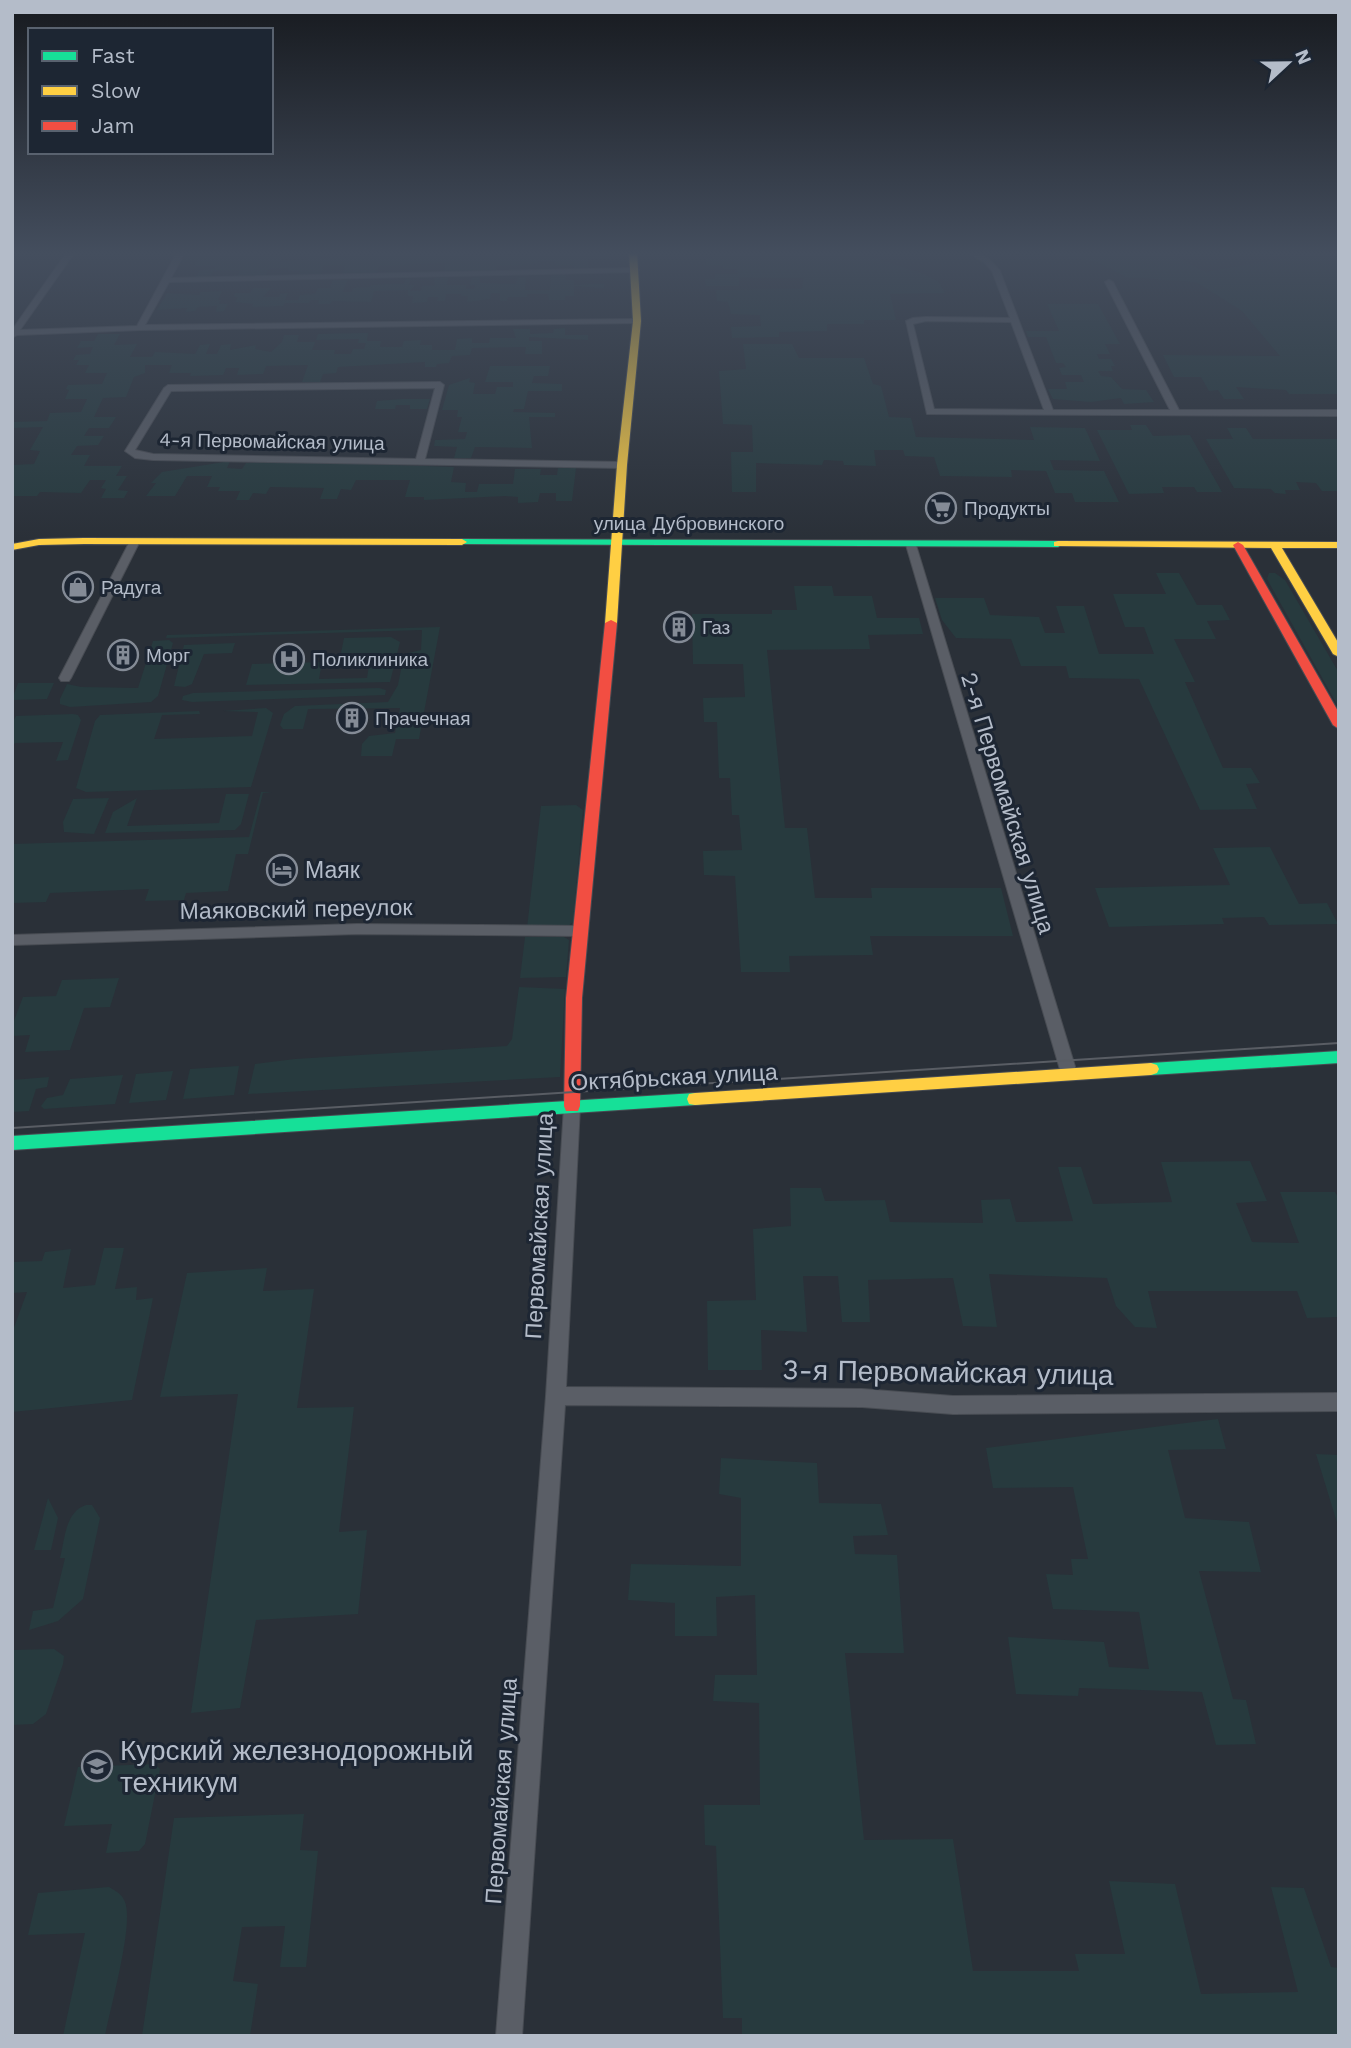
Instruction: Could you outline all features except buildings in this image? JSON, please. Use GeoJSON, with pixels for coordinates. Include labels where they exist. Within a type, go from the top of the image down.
{"type":"FeatureCollection","features":[{"type":"Feature","properties":{"kind":"main road","name":"Первомайская улица"},"geometry":{"type":"LineString","coordinates":[[572,1106],[571,1051],[619,544],[622,465],[634,348]]}},
{"type":"Feature","properties":{"kind":"main road","name":"улица Дубровинского"},"geometry":{"type":"LineString","coordinates":[[12,548],[39,542],[135,541],[1339,545]]}},
{"type":"Feature","properties":{"kind":"main road"},"geometry":{"type":"LineString","coordinates":[[1238,545],[1339,725]]}},
{"type":"Feature","properties":{"kind":"main road"},"geometry":{"type":"LineString","coordinates":[[1275,545],[1339,654]]}},
{"type":"Feature","properties":{"kind":"main road","name":"Октябрьская улица"},"geometry":{"type":"LineString","coordinates":[[12,1143],[1339,1057]]}},
{"type":"Feature","properties":{"kind":"street"},"geometry":{"type":"LineString","coordinates":[[915,348],[930,412],[1339,413]]}},
{"type":"Feature","properties":{"kind":"street"},"geometry":{"type":"LineString","coordinates":[[1024,348],[1050,413]]}},
{"type":"Feature","properties":{"kind":"street"},"geometry":{"type":"LineString","coordinates":[[1143,348],[1176,413]]}},
{"type":"Feature","properties":{"kind":"street","name":"4-я Первомайская улица"},"geometry":{"type":"LineString","coordinates":[[420,460],[440,385],[168,388],[130,451],[138,456],[153,457],[622,465]]}},
{"type":"Feature","properties":{"kind":"street"},"geometry":{"type":"LineString","coordinates":[[65,678],[135,541]]}},
{"type":"Feature","properties":{"kind":"street","name":"2-я Первомайская улица"},"geometry":{"type":"LineString","coordinates":[[911,545],[1069,1073]]}},
{"type":"Feature","properties":{"kind":"street","name":"Маяковский переулок"},"geometry":{"type":"LineString","coordinates":[[12,940],[357,929],[581,931]]}},
{"type":"Feature","properties":{"kind":"street","name":"Первомайская улица"},"geometry":{"type":"LineString","coordinates":[[509,2036],[556,1396],[572,1106]]}},
{"type":"Feature","properties":{"kind":"street","name":"3-я Первомайская улица"},"geometry":{"type":"LineString","coordinates":[[556,1396],[862,1398],[953,1405],[1339,1402]]}},
{"type":"Feature","properties":{"kind":"green space"},"geometry":{"type":"Polygon","coordinates":[[[93,348],[135,348],[130,357],[152,357],[155,352],[195,354],[199,348],[209,348],[206,354],[217,354],[220,348],[230,348],[230,350],[255,348],[271,352],[276,348],[313,348],[312,350],[335,350],[334,354],[351,354],[353,349],[364,348],[455,350],[455,348],[495,348],[472,348],[470,355],[452,356],[449,363],[437,364],[436,367],[425,367],[425,362],[338,367],[336,373],[323,374],[320,382],[302,382],[308,365],[266,366],[263,374],[237,375],[239,368],[226,368],[223,375],[190,376],[191,373],[169,373],[172,365],[145,365],[145,373],[134,377],[126,397],[103,398],[94,417],[116,417],[109,428],[89,428],[84,436],[104,436],[98,445],[77,446],[71,455],[90,455],[84,466],[122,466],[116,476],[127,476],[118,490],[128,491],[124,498],[101,498],[106,489],[101,488],[106,480],[90,480],[81,493],[40,492],[37,496],[12,496],[12,465],[34,464],[40,451],[30,450],[43,427],[12,428],[12,422],[47,421],[50,413],[81,412],[87,399],[65,399],[69,390],[66,389],[68,385],[102,384],[107,373],[85,373],[89,365],[76,365],[79,360],[73,360],[76,355],[90,354],[93,348]]]}},
{"type":"Feature","properties":{"kind":"green space"},"geometry":{"type":"Polygon","coordinates":[[[526,348],[542,348],[542,354],[525,354],[526,348]]]}},
{"type":"Feature","properties":{"kind":"green space"},"geometry":{"type":"Polygon","coordinates":[[[743,348],[794,348],[799,358],[864,358],[873,384],[881,386],[889,417],[911,418],[916,437],[1034,440],[1030,427],[1085,428],[1100,461],[1050,460],[1054,470],[1104,471],[1119,502],[1075,502],[1072,493],[1055,493],[1046,471],[1011,470],[1012,477],[940,476],[934,457],[905,456],[903,450],[874,450],[876,466],[844,465],[843,461],[824,460],[822,465],[756,463],[756,492],[732,492],[731,452],[753,452],[752,425],[723,424],[719,371],[746,369],[743,348]]]}},
{"type":"Feature","properties":{"kind":"green space"},"geometry":{"type":"Polygon","coordinates":[[[1050,348],[1107,348],[1110,354],[1097,354],[1099,359],[1111,359],[1115,366],[1111,366],[1113,371],[1098,371],[1101,376],[1111,377],[1122,389],[1146,390],[1154,402],[1124,404],[1121,398],[1091,402],[1053,399],[1048,389],[1067,389],[1065,382],[1084,382],[1081,375],[1062,375],[1059,368],[1066,367],[1063,363],[1056,363],[1050,348]]]}},
{"type":"Feature","properties":{"kind":"green space"},"geometry":{"type":"Polygon","coordinates":[[[1273,348],[1339,348],[1339,394],[1289,394],[1286,390],[1236,387],[1244,399],[1224,399],[1218,390],[1209,391],[1201,377],[1174,377],[1163,355],[1280,356],[1273,348]]]}},
{"type":"Feature","properties":{"kind":"green space"},"geometry":{"type":"Polygon","coordinates":[[[490,366],[550,366],[548,376],[534,376],[532,383],[562,384],[562,391],[528,391],[524,409],[514,409],[513,412],[555,413],[555,417],[529,417],[532,448],[475,447],[471,458],[454,458],[457,447],[434,446],[435,440],[465,439],[467,432],[458,432],[462,417],[457,417],[458,410],[442,410],[449,385],[470,378],[469,382],[475,383],[473,394],[495,394],[497,387],[513,387],[513,382],[485,382],[490,366]]]}},
{"type":"Feature","properties":{"kind":"green space"},"geometry":{"type":"Polygon","coordinates":[[[430,399],[427,409],[410,409],[410,405],[396,405],[395,409],[375,409],[377,401],[430,399]]]}},
{"type":"Feature","properties":{"kind":"green space"},"geometry":{"type":"Polygon","coordinates":[[[1130,425],[1146,425],[1153,436],[1190,435],[1222,492],[1197,492],[1194,487],[1162,487],[1164,493],[1129,494],[1097,430],[1132,430],[1130,425]]]}},
{"type":"Feature","properties":{"kind":"green space"},"geometry":{"type":"Polygon","coordinates":[[[1227,428],[1246,428],[1253,439],[1339,439],[1339,491],[1322,491],[1316,483],[1296,482],[1300,490],[1285,490],[1286,494],[1275,493],[1271,489],[1234,488],[1206,439],[1233,439],[1227,428]]]}},
{"type":"Feature","properties":{"kind":"green space"},"geometry":{"type":"Polygon","coordinates":[[[230,461],[227,468],[242,469],[246,463],[276,461],[454,467],[451,482],[466,483],[465,492],[477,492],[479,484],[513,484],[515,469],[541,469],[540,475],[557,475],[558,468],[576,468],[572,501],[556,501],[556,493],[540,493],[538,502],[518,503],[518,497],[505,496],[424,500],[424,497],[405,497],[410,480],[356,480],[351,490],[341,489],[337,499],[320,499],[324,488],[270,487],[266,494],[253,493],[249,500],[236,500],[240,491],[218,491],[220,487],[207,487],[212,476],[187,476],[175,496],[146,496],[156,483],[151,483],[162,472],[230,461]]]}},
{"type":"Feature","properties":{"kind":"green space"},"geometry":{"type":"Polygon","coordinates":[[[1156,573],[1179,573],[1197,605],[1222,605],[1230,620],[1207,621],[1216,639],[1174,639],[1195,682],[1185,682],[1223,768],[1251,768],[1260,783],[1246,784],[1257,809],[1200,810],[1139,679],[1069,678],[1066,666],[1021,666],[1011,639],[956,638],[942,620],[935,598],[984,598],[990,615],[1039,617],[1045,633],[1065,633],[1056,606],[1084,606],[1099,654],[1154,654],[1144,627],[1125,627],[1113,594],[1166,594],[1156,573]]]}},
{"type":"Feature","properties":{"kind":"green space"},"geometry":{"type":"Polygon","coordinates":[[[1269,573],[1275,573],[1285,580],[1339,673],[1339,708],[1267,579],[1269,573]]]}},
{"type":"Feature","properties":{"kind":"green space"},"geometry":{"type":"Polygon","coordinates":[[[794,586],[832,586],[834,596],[872,596],[877,618],[919,618],[923,634],[868,635],[870,649],[767,650],[785,828],[807,828],[815,898],[872,898],[871,888],[1001,888],[1013,936],[870,936],[873,955],[789,956],[790,972],[741,972],[735,876],[704,875],[703,851],[742,850],[739,815],[732,815],[730,778],[719,778],[717,722],[704,722],[703,698],[745,697],[743,664],[693,664],[692,614],[772,614],[772,610],[797,610],[794,586]]]}},
{"type":"Feature","properties":{"kind":"green space"},"geometry":{"type":"Polygon","coordinates":[[[440,627],[419,739],[396,739],[392,756],[361,756],[362,744],[369,736],[395,733],[400,708],[308,709],[303,729],[283,729],[280,725],[284,714],[295,706],[388,702],[398,685],[404,654],[421,650],[422,630],[166,638],[167,635],[440,627]]]}},
{"type":"Feature","properties":{"kind":"green space"},"geometry":{"type":"Polygon","coordinates":[[[391,637],[400,642],[390,682],[246,685],[252,664],[322,662],[319,679],[367,678],[371,653],[341,653],[344,638],[391,637]]]}},
{"type":"Feature","properties":{"kind":"green space"},"geometry":{"type":"Polygon","coordinates":[[[169,640],[173,643],[158,696],[151,702],[70,707],[60,704],[67,684],[81,687],[138,688],[153,641],[169,640]]]}},
{"type":"Feature","properties":{"kind":"green space"},"geometry":{"type":"Polygon","coordinates":[[[235,643],[232,653],[204,654],[192,684],[185,687],[174,686],[184,645],[235,643]]]}},
{"type":"Feature","properties":{"kind":"green space"},"geometry":{"type":"Polygon","coordinates":[[[18,683],[54,683],[47,699],[12,700],[18,683]]]}},
{"type":"Feature","properties":{"kind":"green space"},"geometry":{"type":"Polygon","coordinates":[[[379,688],[386,690],[385,695],[192,702],[182,700],[183,696],[193,693],[379,688]]]}},
{"type":"Feature","properties":{"kind":"green space"},"geometry":{"type":"Polygon","coordinates":[[[266,708],[273,713],[251,787],[86,792],[76,788],[95,721],[100,715],[199,711],[200,714],[162,715],[154,739],[252,736],[258,712],[223,711],[266,708]]]}},
{"type":"Feature","properties":{"kind":"green space"},"geometry":{"type":"Polygon","coordinates":[[[78,715],[81,720],[68,760],[56,761],[63,742],[15,743],[12,748],[12,724],[16,716],[78,715]]]}},
{"type":"Feature","properties":{"kind":"green space"},"geometry":{"type":"Polygon","coordinates":[[[261,792],[272,792],[263,793],[248,854],[236,854],[228,891],[186,893],[184,900],[145,901],[149,889],[50,893],[46,902],[12,903],[12,844],[249,837],[261,792]]]}},
{"type":"Feature","properties":{"kind":"green space"},"geometry":{"type":"Polygon","coordinates":[[[226,794],[249,794],[241,824],[235,830],[105,833],[113,812],[137,798],[127,826],[219,823],[226,794]]]}},
{"type":"Feature","properties":{"kind":"green space"},"geometry":{"type":"Polygon","coordinates":[[[109,798],[94,834],[64,832],[63,822],[73,799],[109,798]]]}},
{"type":"Feature","properties":{"kind":"green space"},"geometry":{"type":"Polygon","coordinates":[[[576,805],[583,810],[573,922],[568,926],[527,928],[541,806],[576,805]]]}},
{"type":"Feature","properties":{"kind":"green space"},"geometry":{"type":"Polygon","coordinates":[[[1270,847],[1299,904],[1327,903],[1338,924],[1269,925],[1264,917],[1222,918],[1224,924],[1109,927],[1095,888],[1230,885],[1213,848],[1270,847]]]}},
{"type":"Feature","properties":{"kind":"green space"},"geometry":{"type":"Polygon","coordinates":[[[525,937],[564,937],[569,940],[566,977],[520,978],[525,937]]]}},
{"type":"Feature","properties":{"kind":"green space"},"geometry":{"type":"Polygon","coordinates":[[[119,978],[110,1007],[84,1008],[70,1050],[25,1052],[30,1035],[12,1036],[12,1026],[23,997],[56,996],[62,980],[119,978]]]}},
{"type":"Feature","properties":{"kind":"green space"},"geometry":{"type":"Polygon","coordinates":[[[519,987],[565,989],[560,1077],[248,1094],[255,1064],[295,1059],[507,1046],[512,1039],[519,987]]]}},
{"type":"Feature","properties":{"kind":"green space"},"geometry":{"type":"Polygon","coordinates":[[[239,1066],[234,1095],[183,1099],[190,1069],[239,1066]]]}},
{"type":"Feature","properties":{"kind":"green space"},"geometry":{"type":"Polygon","coordinates":[[[173,1071],[166,1100],[129,1103],[136,1074],[173,1071]]]}},
{"type":"Feature","properties":{"kind":"green space"},"geometry":{"type":"Polygon","coordinates":[[[123,1075],[115,1104],[44,1109],[41,1106],[47,1098],[63,1095],[70,1079],[123,1075]]]}},
{"type":"Feature","properties":{"kind":"green space"},"geometry":{"type":"Polygon","coordinates":[[[49,1077],[47,1087],[36,1089],[29,1111],[12,1112],[12,1080],[49,1077]]]}},
{"type":"Feature","properties":{"kind":"green space"},"geometry":{"type":"Polygon","coordinates":[[[1250,1161],[1267,1201],[1236,1203],[1252,1242],[1299,1243],[1280,1192],[1335,1192],[1339,1199],[1339,1317],[1307,1318],[1297,1291],[1148,1291],[1157,1328],[1135,1327],[1116,1306],[1107,1278],[989,1274],[997,1327],[963,1326],[953,1278],[868,1280],[870,1322],[842,1322],[838,1276],[803,1276],[807,1332],[761,1330],[762,1370],[708,1370],[707,1301],[756,1300],[753,1229],[791,1226],[790,1188],[821,1188],[825,1201],[885,1200],[890,1222],[983,1223],[981,1200],[1010,1199],[1016,1222],[1073,1221],[1058,1167],[1081,1167],[1093,1204],[1172,1202],[1161,1162],[1250,1161]]]}},
{"type":"Feature","properties":{"kind":"green space"},"geometry":{"type":"Polygon","coordinates":[[[104,1248],[124,1248],[115,1289],[137,1287],[136,1300],[153,1298],[132,1400],[12,1412],[12,1333],[27,1292],[12,1293],[12,1262],[42,1261],[45,1252],[71,1249],[63,1288],[95,1285],[104,1248]]]}},
{"type":"Feature","properties":{"kind":"green space"},"geometry":{"type":"Polygon","coordinates":[[[267,1268],[263,1291],[314,1289],[297,1408],[354,1407],[339,1532],[367,1530],[358,1614],[256,1620],[240,1708],[191,1713],[238,1394],[160,1397],[187,1273],[267,1268]]]}},
{"type":"Feature","properties":{"kind":"green space"},"geometry":{"type":"Polygon","coordinates":[[[1218,1419],[1226,1449],[1168,1450],[1185,1518],[1249,1522],[1261,1572],[1199,1571],[1233,1699],[1246,1700],[1256,1744],[1216,1745],[1202,1692],[1079,1688],[1078,1696],[1016,1694],[1008,1637],[1104,1642],[1109,1667],[1149,1669],[1139,1612],[1053,1609],[1046,1574],[1073,1575],[1071,1559],[1088,1559],[1073,1487],[993,1488],[986,1448],[1218,1419]]]}},
{"type":"Feature","properties":{"kind":"green space"},"geometry":{"type":"Polygon","coordinates":[[[1316,1454],[1339,1455],[1339,1529],[1316,1454]]]}},
{"type":"Feature","properties":{"kind":"green space"},"geometry":{"type":"Polygon","coordinates":[[[721,1458],[817,1463],[819,1503],[881,1504],[888,1535],[853,1536],[855,1554],[897,1555],[904,1653],[845,1653],[864,1840],[953,1839],[973,1971],[1079,1971],[1075,1954],[1125,1954],[1109,1881],[1175,1884],[1201,1994],[1298,1992],[1271,1887],[1304,1888],[1331,1967],[1339,1968],[1339,2036],[742,2036],[742,2018],[723,2018],[716,1846],[705,1845],[704,1805],[760,1805],[759,1703],[713,1701],[715,1675],[757,1675],[755,1595],[716,1597],[717,1636],[675,1636],[675,1603],[628,1600],[631,1564],[741,1566],[741,1498],[719,1494],[721,1458]]]}},
{"type":"Feature","properties":{"kind":"green space"},"geometry":{"type":"Polygon","coordinates":[[[48,1498],[58,1518],[51,1550],[34,1550],[48,1498]]]}},
{"type":"Feature","properties":{"kind":"green space"},"geometry":{"type":"Polygon","coordinates":[[[86,1505],[92,1505],[100,1518],[83,1599],[58,1621],[29,1630],[33,1611],[53,1608],[65,1558],[60,1558],[67,1527],[74,1514],[86,1505]]]}},
{"type":"Feature","properties":{"kind":"green space"},"geometry":{"type":"Polygon","coordinates":[[[54,1649],[64,1656],[46,1714],[33,1724],[12,1725],[12,1650],[54,1649]]]}},
{"type":"Feature","properties":{"kind":"green space"},"geometry":{"type":"Polygon","coordinates":[[[155,1764],[160,1769],[145,1844],[139,1851],[106,1853],[112,1824],[64,1826],[78,1767],[155,1764]]]}},
{"type":"Feature","properties":{"kind":"green space"},"geometry":{"type":"Polygon","coordinates":[[[304,1814],[300,1850],[318,1851],[306,1967],[280,1967],[285,1926],[242,1927],[233,1981],[258,1984],[250,2036],[142,2036],[174,1818],[304,1814]]]}},
{"type":"Feature","properties":{"kind":"green space"},"geometry":{"type":"Polygon","coordinates":[[[109,1887],[122,1897],[127,1913],[124,1947],[105,2036],[63,2036],[85,1933],[28,1935],[38,1893],[109,1887]]]}},
{"type":"Feature","properties":{"kind":"tram line"},"geometry":{"type":"LineString","coordinates":[[12,1128],[1339,1043]]}},
{"type":"Feature","properties":{"kind":"traffic: fast"},"geometry":{"type":"LineString","coordinates":[[462,542],[1058,544]]}},
{"type":"Feature","properties":{"kind":"traffic: fast"},"geometry":{"type":"LineString","coordinates":[[1151,1069],[1339,1057]]}},
{"type":"Feature","properties":{"kind":"traffic: fast"},"geometry":{"type":"LineString","coordinates":[[12,1143],[695,1099]]}},
{"type":"Feature","properties":{"kind":"traffic: slow"},"geometry":{"type":"LineString","coordinates":[[611,623],[622,465],[634,348]]}},
{"type":"Feature","properties":{"kind":"traffic: slow"},"geometry":{"type":"LineString","coordinates":[[12,547],[39,542],[84,541],[462,542]]}},
{"type":"Feature","properties":{"kind":"traffic: slow"},"geometry":{"type":"LineString","coordinates":[[1058,544],[1339,545]]}},
{"type":"Feature","properties":{"kind":"traffic: slow"},"geometry":{"type":"LineString","coordinates":[[1275,545],[1339,654]]}},
{"type":"Feature","properties":{"kind":"traffic: slow"},"geometry":{"type":"LineString","coordinates":[[695,1099],[1151,1069]]}},
{"type":"Feature","properties":{"kind":"traffic: jam"},"geometry":{"type":"LineString","coordinates":[[1238,545],[1339,725]]}},
{"type":"Feature","properties":{"kind":"traffic: jam"},"geometry":{"type":"LineString","coordinates":[[572,1106],[574,998],[611,623]]}},
{"type":"Feature","properties":{"kind":"place","name":"Продукты"},"geometry":{"type":"Point","coordinates":[941,508]}},
{"type":"Feature","properties":{"kind":"place","name":"Радуга"},"geometry":{"type":"Point","coordinates":[78,587]}},
{"type":"Feature","properties":{"kind":"place","name":"Газ"},"geometry":{"type":"Point","coordinates":[679,627]}},
{"type":"Feature","properties":{"kind":"place","name":"Морг"},"geometry":{"type":"Point","coordinates":[123,655]}},
{"type":"Feature","properties":{"kind":"place","name":"Поликлиника"},"geometry":{"type":"Point","coordinates":[289,659]}},
{"type":"Feature","properties":{"kind":"place","name":"Прачечная"},"geometry":{"type":"Point","coordinates":[352,718]}},
{"type":"Feature","properties":{"kind":"place","name":"Маяк"},"geometry":{"type":"Point","coordinates":[282,870]}},
{"type":"Feature","properties":{"kind":"place","name":"Курский железнодорожный техникум"},"geometry":{"type":"Point","coordinates":[97,1766]}}]}
